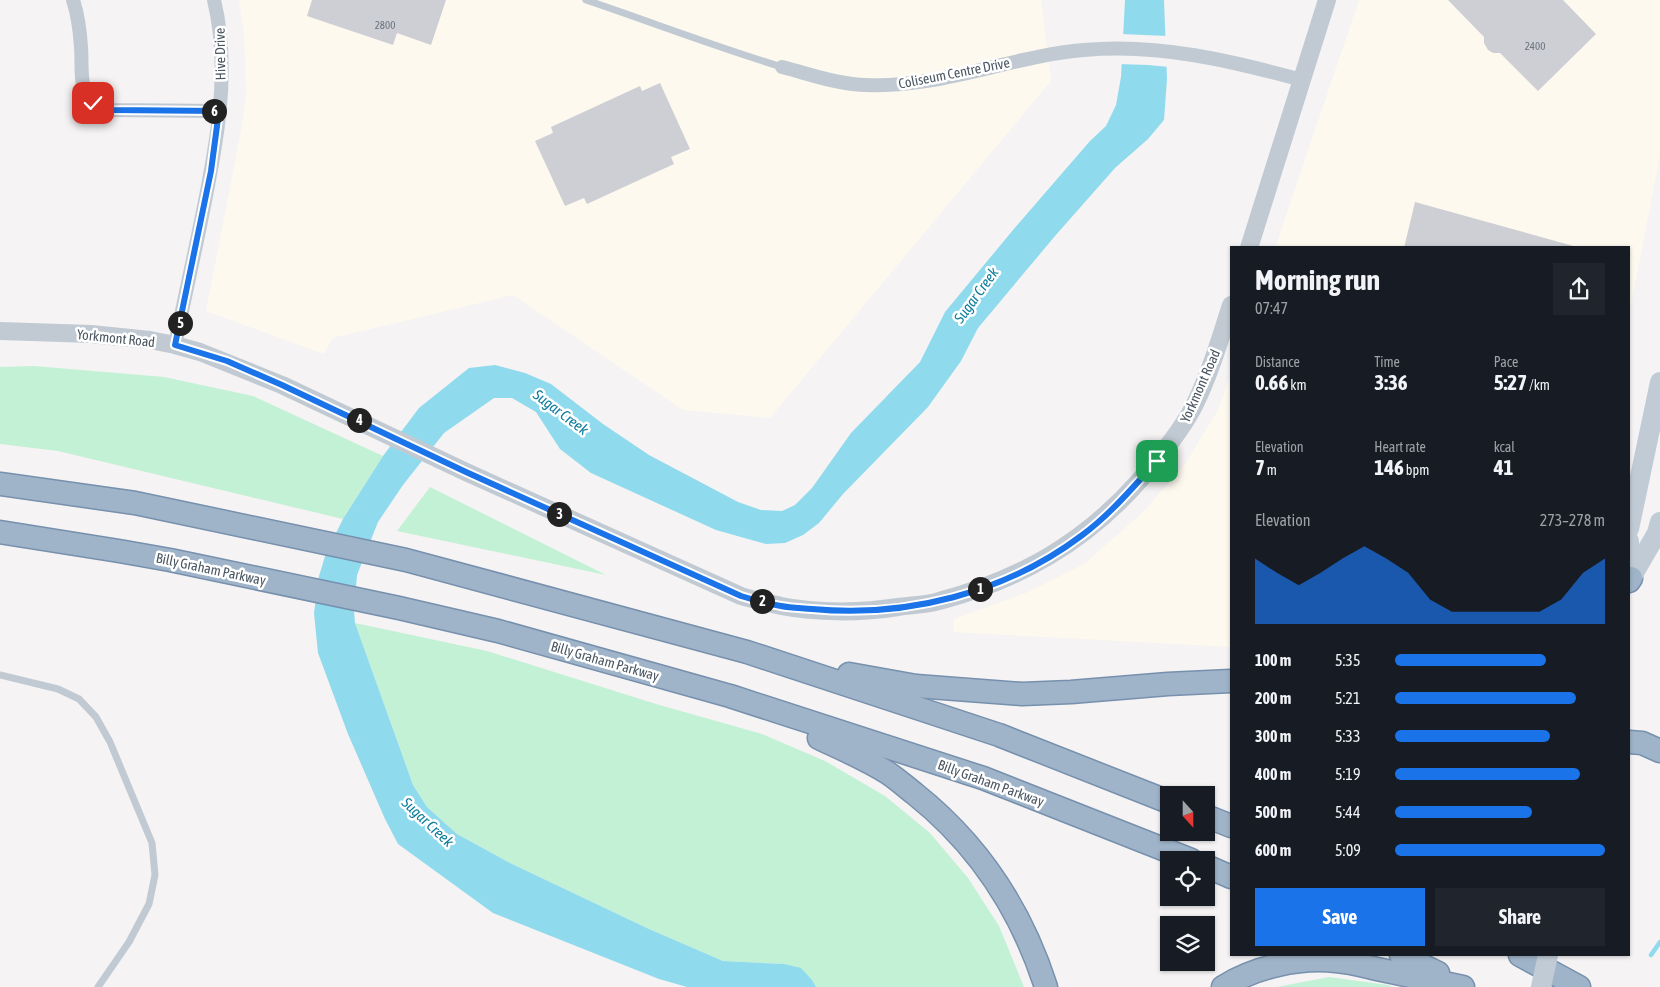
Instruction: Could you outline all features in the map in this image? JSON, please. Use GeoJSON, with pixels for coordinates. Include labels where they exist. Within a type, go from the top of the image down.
{"type":"FeatureCollection","features":[{"type":"Feature","properties":{"kind":"highway"},"geometry":{"type":"LineString","coordinates":[[0,484],[135,503],[406,560],[747,652],[999,735],[1160,798]]}},
{"type":"Feature","properties":{"kind":"highway","name":"Billy Graham Parkway"},"geometry":{"type":"LineString","coordinates":[[0,532],[119,550],[399,608],[498,631],[730,696],[983,778],[1168,851]]}},
{"type":"Feature","properties":{"kind":"highway"},"geometry":{"type":"LineString","coordinates":[[747,652],[916,686],[1022,694],[1230,681]]}},
{"type":"Feature","properties":{"kind":"highway"},"geometry":{"type":"LineString","coordinates":[[730,696],[849,752],[888,773],[924,801],[948,823],[980,858],[1014,909],[1032,944],[1046,987]]}},
{"type":"Feature","properties":{"kind":"highway"},"geometry":{"type":"LineString","coordinates":[[1630,742],[1642,743],[1660,751]]}},
{"type":"Feature","properties":{"kind":"highway"},"geometry":{"type":"LineString","coordinates":[[1215,820],[1230,826]]}},
{"type":"Feature","properties":{"kind":"highway"},"geometry":{"type":"LineString","coordinates":[[1215,870],[1230,877]]}},
{"type":"Feature","properties":{"kind":"highway"},"geometry":{"type":"LineString","coordinates":[[1403,956],[1465,987]]}},
{"type":"Feature","properties":{"kind":"highway"},"geometry":{"type":"LineString","coordinates":[[1522,956],[1579,987]]}},
{"type":"Feature","properties":{"kind":"highway"},"geometry":{"type":"LineString","coordinates":[[1223,987],[1262,968],[1313,960],[1337,961],[1465,987]]}},
{"type":"Feature","properties":{"kind":"main road"},"geometry":{"type":"LineString","coordinates":[[1630,524],[1660,382]]}},
{"type":"Feature","properties":{"kind":"main road"},"geometry":{"type":"LineString","coordinates":[[1630,580],[1657,533],[1660,522]]}},
{"type":"Feature","properties":{"kind":"main road"},"geometry":{"type":"LineString","coordinates":[[1542,987],[1548,956]]}},
{"type":"Feature","properties":{"kind":"street"},"geometry":{"type":"LineString","coordinates":[[73,0],[81,40],[81,81],[84,91],[93,103],[102,108],[112,110],[219,111]]}},
{"type":"Feature","properties":{"kind":"street","name":"Hive Drive"},"geometry":{"type":"LineString","coordinates":[[175,345],[211,171],[219,111],[222,65],[219,18],[214,0]]}},
{"type":"Feature","properties":{"kind":"street"},"geometry":{"type":"LineString","coordinates":[[1250,246],[1327,0]]}},
{"type":"Feature","properties":{"kind":"street","name":"Coliseum Centre Drive"},"geometry":{"type":"LineString","coordinates":[[782,67],[851,84],[898,85],[923,82],[1051,54],[1085,50],[1140,50],[1202,56],[1255,67],[1302,80]]}},
{"type":"Feature","properties":{"kind":"street","name":"Yorkmont Road"},"geometry":{"type":"LineString","coordinates":[[0,331],[91,334],[150,340],[175,345],[227,361],[367,424],[466,472],[741,596],[782,606],[837,612],[880,610],[937,602],[992,585],[1036,565],[1081,536],[1125,497],[1157,461],[1181,428],[1193,408],[1207,376],[1230,308]]}},
{"type":"Feature","properties":{"kind":"lane","name":"Coliseum Centre Drive"},"geometry":{"type":"LineString","coordinates":[[586,0],[730,51],[782,67]]}},
{"type":"Feature","properties":{"kind":"lane"},"geometry":{"type":"LineString","coordinates":[[0,675],[58,689],[79,700],[96,717],[110,742],[152,843],[155,875],[149,904],[129,942],[98,987]]}},
{"type":"Feature","properties":{"kind":"shaded area"},"geometry":{"type":"Polygon","coordinates":[[[239,0],[1041,0],[1051,81],[770,418],[683,410],[513,295],[333,338],[324,354],[206,311],[242,125],[246,95],[244,33],[239,0]]]}},
{"type":"Feature","properties":{"kind":"shaded area"},"geometry":{"type":"Polygon","coordinates":[[[1359,0],[1660,0],[1660,155],[1630,311],[1630,246],[1276,246],[1359,0]]]}},
{"type":"Feature","properties":{"kind":"shaded area"},"geometry":{"type":"Polygon","coordinates":[[[1230,377],[1230,647],[953,632],[954,619],[1028,592],[1084,564],[1142,513],[1185,464],[1218,410],[1230,377]]]}},
{"type":"Feature","properties":{"kind":"green space"},"geometry":{"type":"Polygon","coordinates":[[[34,366],[164,377],[253,396],[383,456],[343,519],[58,451],[0,444],[0,367],[34,366]]]}},
{"type":"Feature","properties":{"kind":"green space"},"geometry":{"type":"Polygon","coordinates":[[[430,487],[606,575],[397,531],[430,487]]]}},
{"type":"Feature","properties":{"kind":"green space"},"geometry":{"type":"Polygon","coordinates":[[[355,623],[487,651],[656,704],[762,734],[825,761],[885,796],[930,833],[968,878],[999,926],[1024,987],[816,987],[812,980],[784,964],[723,961],[649,929],[510,863],[457,834],[427,807],[413,785],[355,623]]]}},
{"type":"Feature","properties":{"kind":"green space"},"geometry":{"type":"Polygon","coordinates":[[[1329,977],[1388,985],[1393,987],[1277,987],[1329,977]]]}},
{"type":"Feature","properties":{"kind":"water","name":"Sugar Creek"},"geometry":{"type":"Polygon","coordinates":[[[1125,0],[1164,0],[1167,79],[1164,120],[1148,139],[1115,168],[978,328],[961,361],[928,407],[843,494],[819,523],[803,535],[785,543],[766,544],[716,530],[591,473],[560,449],[536,412],[512,398],[494,398],[444,433],[403,485],[378,522],[357,575],[355,623],[413,785],[427,807],[457,834],[510,863],[649,929],[723,961],[784,964],[801,968],[816,987],[687,987],[659,979],[493,913],[398,844],[348,734],[318,653],[314,613],[319,576],[326,553],[343,519],[383,456],[419,408],[469,368],[495,365],[525,373],[551,384],[603,424],[649,455],[738,502],[761,510],[782,511],[795,505],[812,488],[851,433],[920,362],[945,312],[1090,141],[1106,126],[1116,105],[1121,77],[1125,0]]]}},
{"type":"Feature","properties":{"kind":"pier"},"geometry":{"type":"Polygon","coordinates":[[[1120,34],[1168,36],[1169,67],[1119,64],[1120,34]]]}},
{"type":"Feature","properties":{"kind":"building"},"geometry":{"type":"Polygon","coordinates":[[[312,0],[446,0],[431,45],[397,33],[393,45],[307,16],[312,0]]]}},
{"type":"Feature","properties":{"kind":"building"},"geometry":{"type":"Polygon","coordinates":[[[1448,0],[1563,0],[1596,34],[1538,91],[1500,53],[1493,53],[1488,50],[1484,43],[1484,37],[1448,0]]]}},
{"type":"Feature","properties":{"kind":"building"},"geometry":{"type":"Polygon","coordinates":[[[660,83],[690,149],[671,157],[674,164],[587,204],[584,198],[565,206],[535,141],[553,133],[551,127],[640,86],[642,91],[660,83]]]}},
{"type":"Feature","properties":{"kind":"building"},"geometry":{"type":"Polygon","coordinates":[[[1415,202],[1573,246],[1404,246],[1415,202]]]}},
{"type":"Feature","properties":{"kind":"waterway"},"geometry":{"type":"LineString","coordinates":[[1651,955],[1660,942]]}},
{"type":"Feature","properties":{"kind":"route"},"geometry":{"type":"LineString","coordinates":[[93,103],[102,108],[112,110],[219,111],[211,171],[175,345],[227,361],[282,385],[466,472],[741,596],[782,606],[837,612],[880,610],[937,602],[992,585],[1036,565],[1081,536],[1125,497],[1157,461]]}}]}
